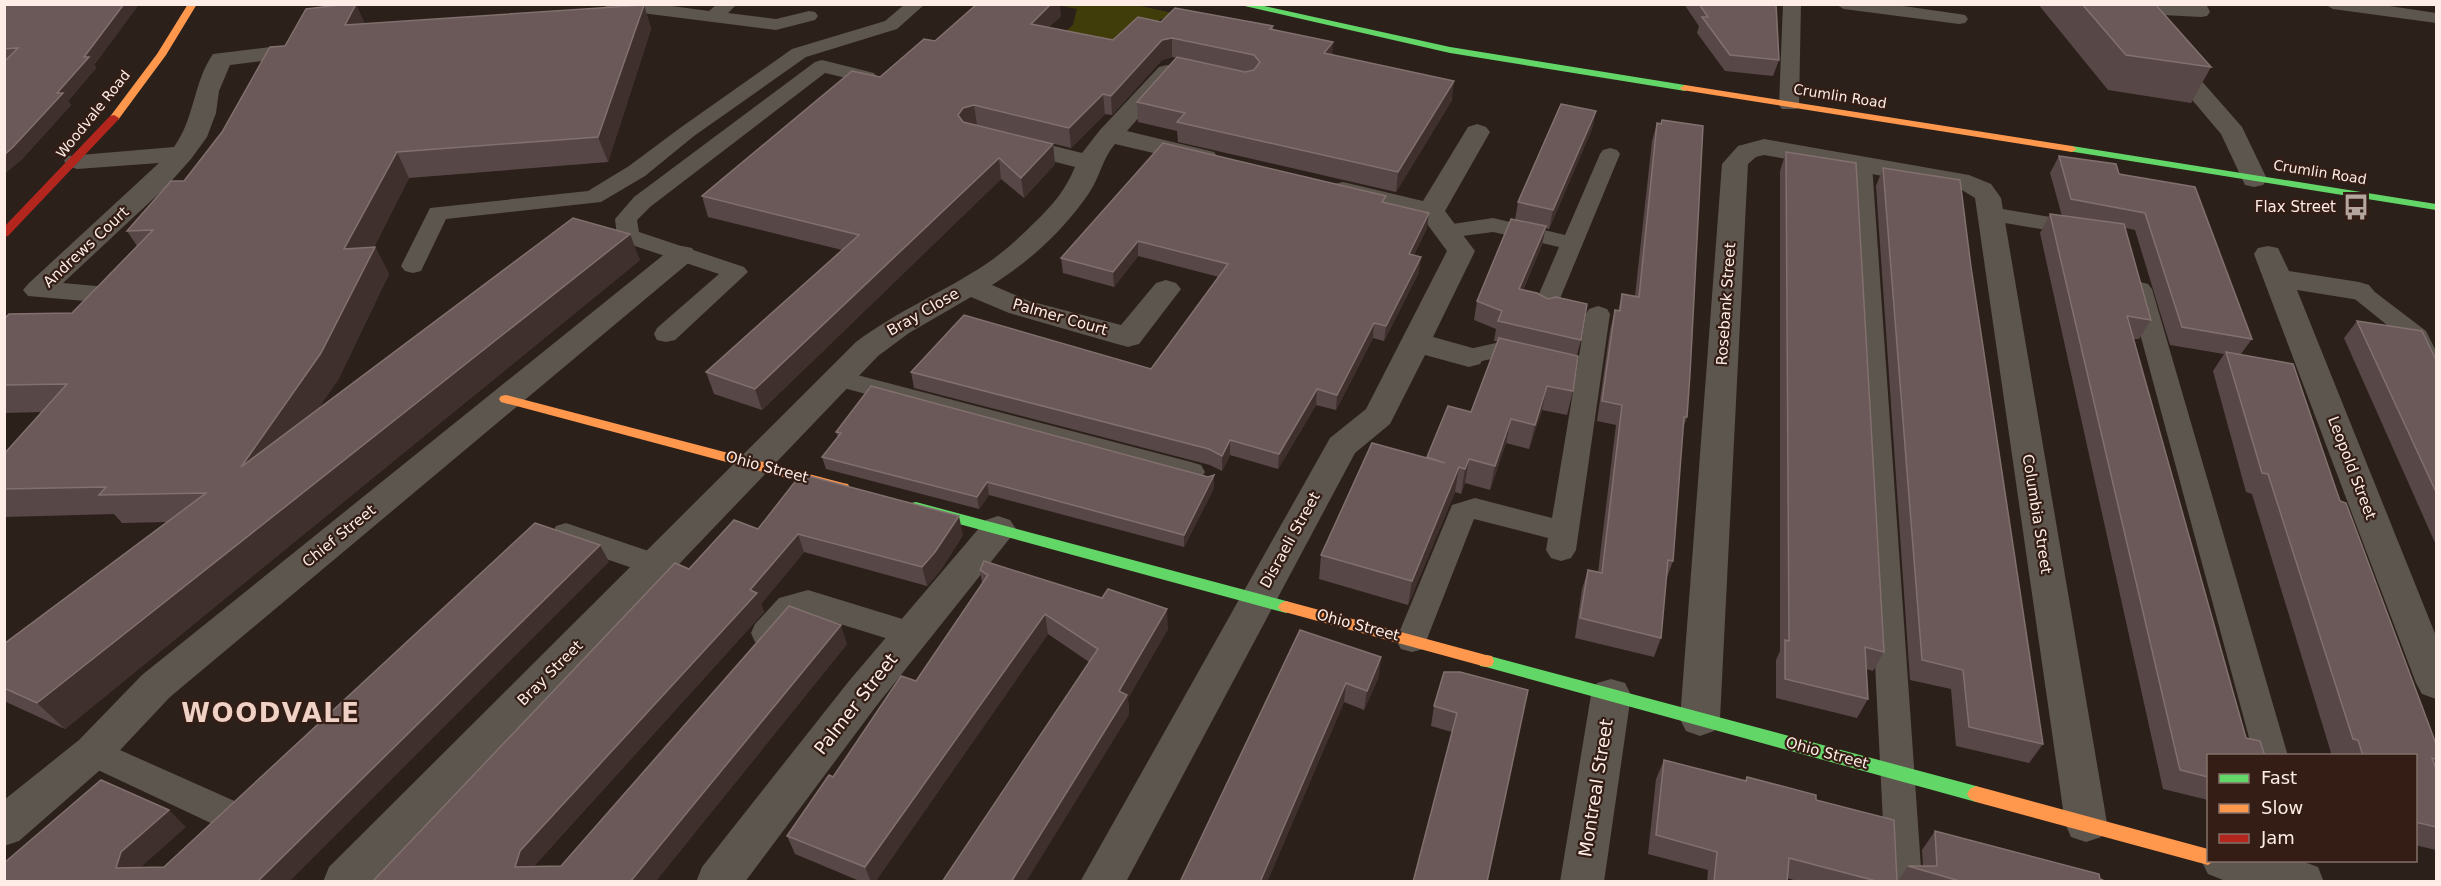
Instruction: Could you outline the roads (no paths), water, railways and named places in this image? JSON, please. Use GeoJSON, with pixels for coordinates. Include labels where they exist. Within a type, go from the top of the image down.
{"type":"FeatureCollection","features":[{"type":"Feature","properties":{"kind":"main road","name":"Woodvale Road"},"geometry":{"type":"LineString","coordinates":[[4,234],[106,129],[161,55],[193,4]]}},
{"type":"Feature","properties":{"kind":"main road","name":"Crumlin Road"},"geometry":{"type":"LineString","coordinates":[[1240,4],[1450,50],[2436,207]]}},
{"type":"Feature","properties":{"kind":"main road","name":"Ohio Street"},"geometry":{"type":"LineString","coordinates":[[506,399],[855,491]]}},
{"type":"Feature","properties":{"kind":"main road","name":"Ohio Street"},"geometry":{"type":"LineString","coordinates":[[899,502],[2207,857]]}},
{"type":"Feature","properties":{"kind":"street"},"geometry":{"type":"LineString","coordinates":[[2124,6],[2233,132],[2253,179]]}},
{"type":"Feature","properties":{"kind":"street","name":"Andrews Court"},"geometry":{"type":"LineString","coordinates":[[108,294],[39,290],[158,180],[182,154],[194,137],[201,121],[207,92],[221,59],[287,52]]}},
{"type":"Feature","properties":{"kind":"street","name":"Bray Close"},"geometry":{"type":"LineString","coordinates":[[754,464],[838,378],[886,333],[913,315],[970,286],[1017,253],[1077,192],[1085,176],[1088,162],[1109,135],[1172,66],[1193,71]]}},
{"type":"Feature","properties":{"kind":"street"},"geometry":{"type":"LineString","coordinates":[[1316,184],[1439,221],[1477,132]]}},
{"type":"Feature","properties":{"kind":"street"},"geometry":{"type":"LineString","coordinates":[[1109,135],[1224,162]]}},
{"type":"Feature","properties":{"kind":"street"},"geometry":{"type":"LineString","coordinates":[[987,137],[1088,162]]}},
{"type":"Feature","properties":{"kind":"street","name":"Rosebank Street"},"geometry":{"type":"LineString","coordinates":[[1700,719],[1735,164],[1739,155],[1764,147],[1969,183],[1982,190],[1988,198],[1989,210]]}},
{"type":"Feature","properties":{"kind":"street"},"geometry":{"type":"LineString","coordinates":[[77,161],[182,154]]}},
{"type":"Feature","properties":{"kind":"street","name":"Columbia Street"},"geometry":{"type":"LineString","coordinates":[[1989,210],[2086,823]]}},
{"type":"Feature","properties":{"kind":"street","name":"Disraeli Street"},"geometry":{"type":"LineString","coordinates":[[1102,882],[1342,446],[1379,416],[1461,251],[1439,221]]}},
{"type":"Feature","properties":{"kind":"street","name":"Chief Street"},"geometry":{"type":"LineString","coordinates":[[4,827],[93,752],[156,686],[682,254]]}},
{"type":"Feature","properties":{"kind":"street","name":"Leopold Street"},"geometry":{"type":"LineString","coordinates":[[2359,291],[2273,266],[2436,683]]}},
{"type":"Feature","properties":{"kind":"street","name":"Palmer Court"},"geometry":{"type":"LineString","coordinates":[[970,286],[1019,307],[1128,337],[1166,290]]}},
{"type":"Feature","properties":{"kind":"street"},"geometry":{"type":"LineString","coordinates":[[1416,342],[1469,357]]}},
{"type":"Feature","properties":{"kind":"street","name":"Bray Street"},"geometry":{"type":"LineString","coordinates":[[345,882],[754,464]]}},
{"type":"Feature","properties":{"kind":"street","name":"Palmer Street"},"geometry":{"type":"LineString","coordinates":[[718,882],[911,634],[998,529]]}},
{"type":"Feature","properties":{"kind":"street","name":"Montreal Street"},"geometry":{"type":"LineString","coordinates":[[1582,882],[1611,695]]}},
{"type":"Feature","properties":{"kind":"street"},"geometry":{"type":"LineString","coordinates":[[2227,862],[2290,876]]}},
{"type":"Feature","properties":{"kind":"lane"},"geometry":{"type":"LineString","coordinates":[[610,4],[647,6],[776,25],[809,16]]}},
{"type":"Feature","properties":{"kind":"lane"},"geometry":{"type":"LineString","coordinates":[[713,16],[728,4]]}},
{"type":"Feature","properties":{"kind":"lane"},"geometry":{"type":"LineString","coordinates":[[413,266],[438,213],[593,197],[637,171],[687,132],[799,53],[891,25],[916,4]]}},
{"type":"Feature","properties":{"kind":"lane"},"geometry":{"type":"LineString","coordinates":[[1790,105],[1792,4]]}},
{"type":"Feature","properties":{"kind":"lane"},"geometry":{"type":"LineString","coordinates":[[1844,4],[1959,19]]}},
{"type":"Feature","properties":{"kind":"lane"},"geometry":{"type":"LineString","coordinates":[[2124,6],[2201,12],[2197,4]]}},
{"type":"Feature","properties":{"kind":"lane"},"geometry":{"type":"LineString","coordinates":[[2333,4],[2436,18]]}},
{"type":"Feature","properties":{"kind":"lane"},"geometry":{"type":"LineString","coordinates":[[666,334],[736,272],[628,236],[626,219],[642,202],[822,66],[867,77]]}},
{"type":"Feature","properties":{"kind":"lane"},"geometry":{"type":"LineString","coordinates":[[1545,308],[1610,154]]}},
{"type":"Feature","properties":{"kind":"lane"},"geometry":{"type":"LineString","coordinates":[[1861,164],[1904,882]]}},
{"type":"Feature","properties":{"kind":"lane"},"geometry":{"type":"LineString","coordinates":[[1989,210],[2102,233]]}},
{"type":"Feature","properties":{"kind":"lane"},"geometry":{"type":"LineString","coordinates":[[1439,221],[1493,225],[1572,243]]}},
{"type":"Feature","properties":{"kind":"lane"},"geometry":{"type":"LineString","coordinates":[[2131,260],[2270,754]]}},
{"type":"Feature","properties":{"kind":"lane"},"geometry":{"type":"LineString","coordinates":[[2359,291],[2417,337],[2436,376]]}},
{"type":"Feature","properties":{"kind":"lane"},"geometry":{"type":"LineString","coordinates":[[1412,640],[1462,512],[1475,508],[1562,541],[1570,368],[1599,314]]}},
{"type":"Feature","properties":{"kind":"lane"},"geometry":{"type":"LineString","coordinates":[[1469,357],[1496,351],[1570,368]]}},
{"type":"Feature","properties":{"kind":"lane"},"geometry":{"type":"LineString","coordinates":[[838,378],[1209,477]]}},
{"type":"Feature","properties":{"kind":"lane"},"geometry":{"type":"LineString","coordinates":[[539,525],[656,565]]}},
{"type":"Feature","properties":{"kind":"lane"},"geometry":{"type":"LineString","coordinates":[[743,659],[790,606],[808,602],[911,634]]}},
{"type":"Feature","properties":{"kind":"lane"},"geometry":{"type":"LineString","coordinates":[[93,752],[236,806],[203,836]]}},
{"type":"Feature","properties":{"kind":"place","name":"Flax Street"},"geometry":{"type":"Point","coordinates":[2356,207]}},
{"type":"Feature","properties":{"kind":"district","name":"WOODVALE"},"geometry":{"type":"Point","coordinates":[271,713]}}]}
